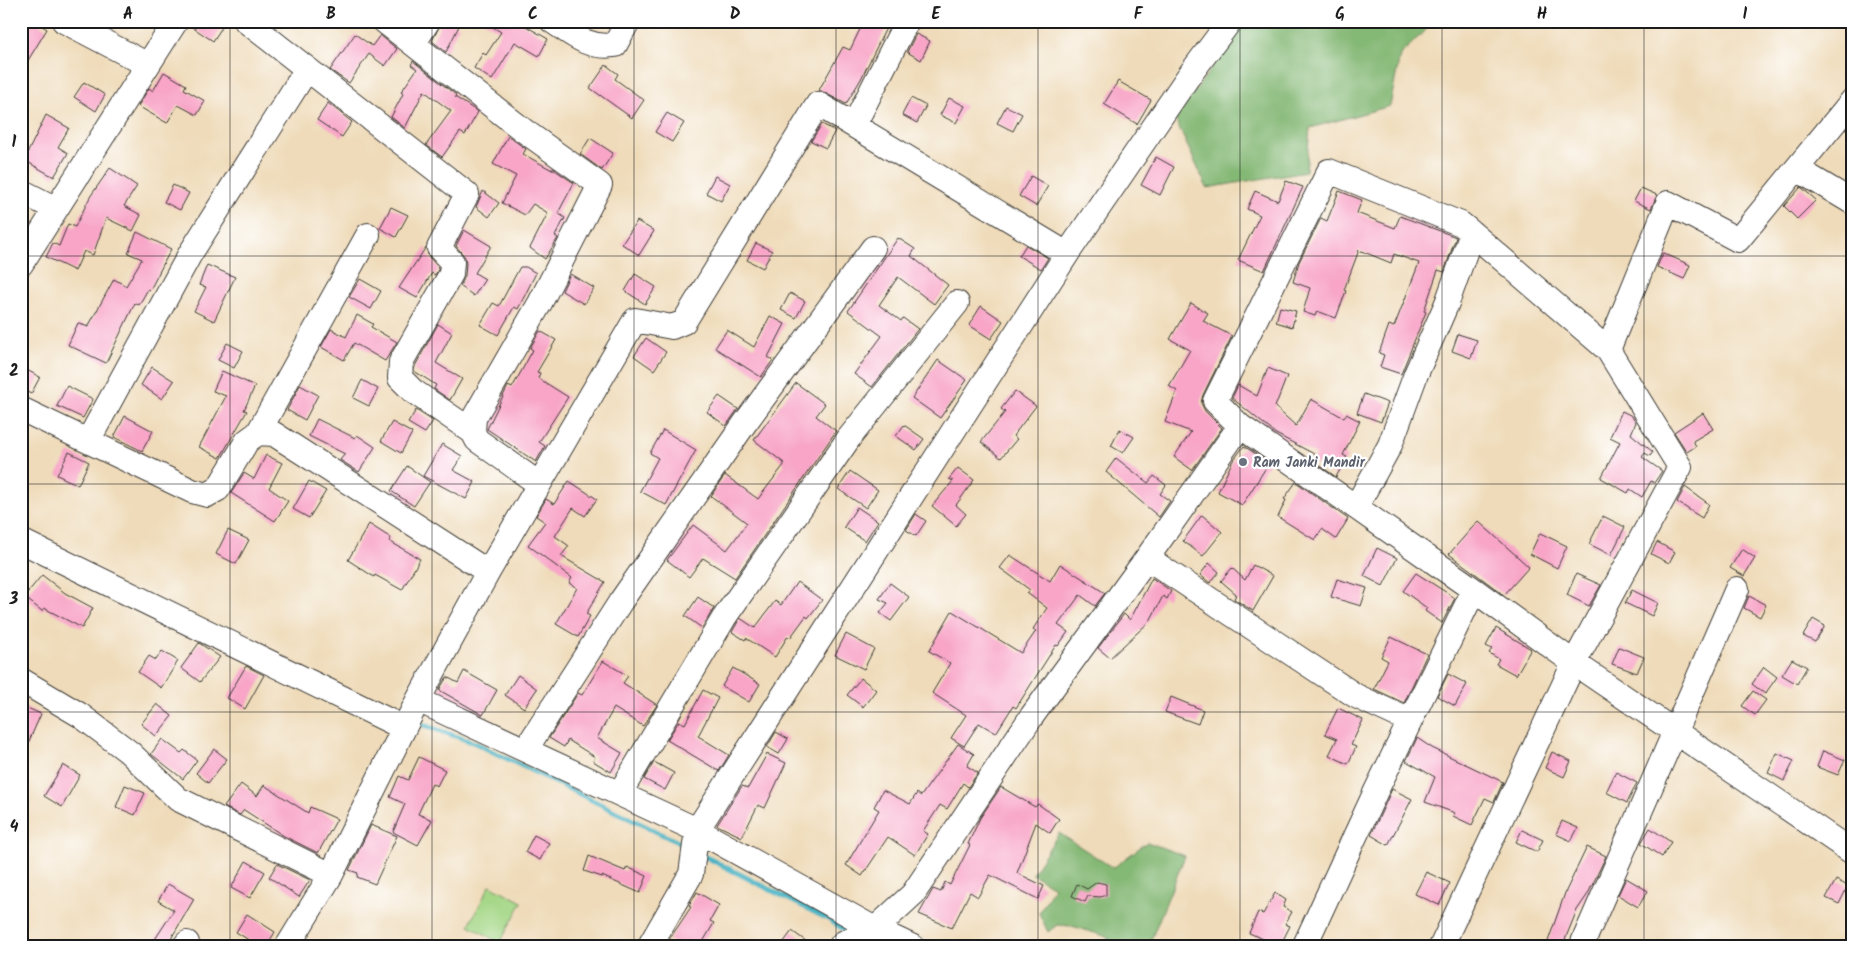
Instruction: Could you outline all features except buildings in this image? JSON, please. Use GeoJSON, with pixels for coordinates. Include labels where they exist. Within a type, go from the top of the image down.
{"type":"FeatureCollection","features":[{"type":"Feature","properties":{"kind":"street"},"geometry":{"type":"LineString","coordinates":[[64,21],[148,65]]}},
{"type":"Feature","properties":{"kind":"street"},"geometry":{"type":"LineString","coordinates":[[21,264],[176,21]]}},
{"type":"Feature","properties":{"kind":"street"},"geometry":{"type":"LineString","coordinates":[[246,21],[467,194],[440,248],[452,262],[451,274],[401,362],[400,378],[414,391],[473,432],[478,440],[539,484]]}},
{"type":"Feature","properties":{"kind":"street"},"geometry":{"type":"LineString","coordinates":[[384,21],[522,130],[600,185],[540,303],[474,418],[473,432]]}},
{"type":"Feature","properties":{"kind":"street"},"geometry":{"type":"LineString","coordinates":[[414,43],[428,21]]}},
{"type":"Feature","properties":{"kind":"street"},"geometry":{"type":"LineString","coordinates":[[552,21],[584,42],[600,47],[615,45],[628,21]]}},
{"type":"Feature","properties":{"kind":"street"},"geometry":{"type":"LineString","coordinates":[[854,125],[907,21]]}},
{"type":"Feature","properties":{"kind":"street"},"geometry":{"type":"LineString","coordinates":[[649,947],[690,874],[697,830],[1068,254],[1188,78],[1230,21]]}},
{"type":"Feature","properties":{"kind":"street"},"geometry":{"type":"LineString","coordinates":[[88,441],[190,254],[307,69]]}},
{"type":"Feature","properties":{"kind":"street"},"geometry":{"type":"LineString","coordinates":[[1608,350],[1668,203],[1738,240],[1852,101]]}},
{"type":"Feature","properties":{"kind":"street"},"geometry":{"type":"LineString","coordinates":[[287,947],[331,875],[418,700],[488,572],[635,320],[672,327],[684,322],[818,104],[1068,254]]}},
{"type":"Feature","properties":{"kind":"street"},"geometry":{"type":"LineString","coordinates":[[1797,168],[1852,202]]}},
{"type":"Feature","properties":{"kind":"street"},"geometry":{"type":"LineString","coordinates":[[1441,947],[1574,663],[1680,467],[1608,350],[1472,233],[1461,224],[1329,171],[1215,401],[1240,426],[1474,590],[1574,663],[1852,852]]}},
{"type":"Feature","properties":{"kind":"street"},"geometry":{"type":"LineString","coordinates":[[21,191],[56,210]]}},
{"type":"Feature","properties":{"kind":"street"},"geometry":{"type":"LineString","coordinates":[[1356,507],[1390,445],[1416,374],[1447,303],[1472,233]]}},
{"type":"Feature","properties":{"kind":"street"},"geometry":{"type":"LineString","coordinates":[[21,408],[192,491],[207,495],[218,489],[247,441],[258,433],[368,236]]}},
{"type":"Feature","properties":{"kind":"street"},"geometry":{"type":"LineString","coordinates":[[526,749],[627,594],[745,422],[872,248]]}},
{"type":"Feature","properties":{"kind":"street"},"geometry":{"type":"LineString","coordinates":[[620,793],[724,618],[849,438],[957,303]]}},
{"type":"Feature","properties":{"kind":"street"},"geometry":{"type":"LineString","coordinates":[[840,947],[843,943],[875,929],[913,894],[1032,716],[1148,558],[1240,426]]}},
{"type":"Feature","properties":{"kind":"street"},"geometry":{"type":"LineString","coordinates":[[258,433],[274,434],[488,572]]}},
{"type":"Feature","properties":{"kind":"street"},"geometry":{"type":"LineString","coordinates":[[21,541],[404,728]]}},
{"type":"Feature","properties":{"kind":"street"},"geometry":{"type":"LineString","coordinates":[[1148,558],[1356,696],[1410,721]]}},
{"type":"Feature","properties":{"kind":"street"},"geometry":{"type":"LineString","coordinates":[[1581,947],[1737,589]]}},
{"type":"Feature","properties":{"kind":"street"},"geometry":{"type":"LineString","coordinates":[[1304,947],[1474,590]]}},
{"type":"Feature","properties":{"kind":"street"},"geometry":{"type":"LineString","coordinates":[[21,680],[80,715],[129,752],[178,799],[331,875]]}},
{"type":"Feature","properties":{"kind":"street"},"geometry":{"type":"LineString","coordinates":[[418,700],[697,830],[875,929],[913,947]]}},
{"type":"Feature","properties":{"kind":"green space"},"geometry":{"type":"Polygon","coordinates":[[[1245,21],[1435,21],[1400,55],[1390,106],[1310,128],[1306,171],[1207,188],[1175,119],[1245,21]]]}},
{"type":"Feature","properties":{"kind":"green space"},"geometry":{"type":"Polygon","coordinates":[[[1059,833],[1113,868],[1147,842],[1185,856],[1148,947],[1108,947],[1108,937],[1072,926],[1057,925],[1048,932],[1039,913],[1054,887],[1032,874],[1059,833]]]}},
{"type":"Feature","properties":{"kind":"green space"},"geometry":{"type":"Polygon","coordinates":[[[490,885],[522,902],[500,943],[469,925],[490,885]]]}},
{"type":"Feature","properties":{"kind":"waterway"},"geometry":{"type":"LineString","coordinates":[[415,722],[475,743],[688,847]]}},
{"type":"Feature","properties":{"kind":"waterway"},"geometry":{"type":"LineString","coordinates":[[700,854],[830,920],[849,933]]}},
{"type":"Feature","properties":{"kind":"place","name":"Ram Janki Mandir"},"geometry":{"type":"Point","coordinates":[1243,462]}}]}
